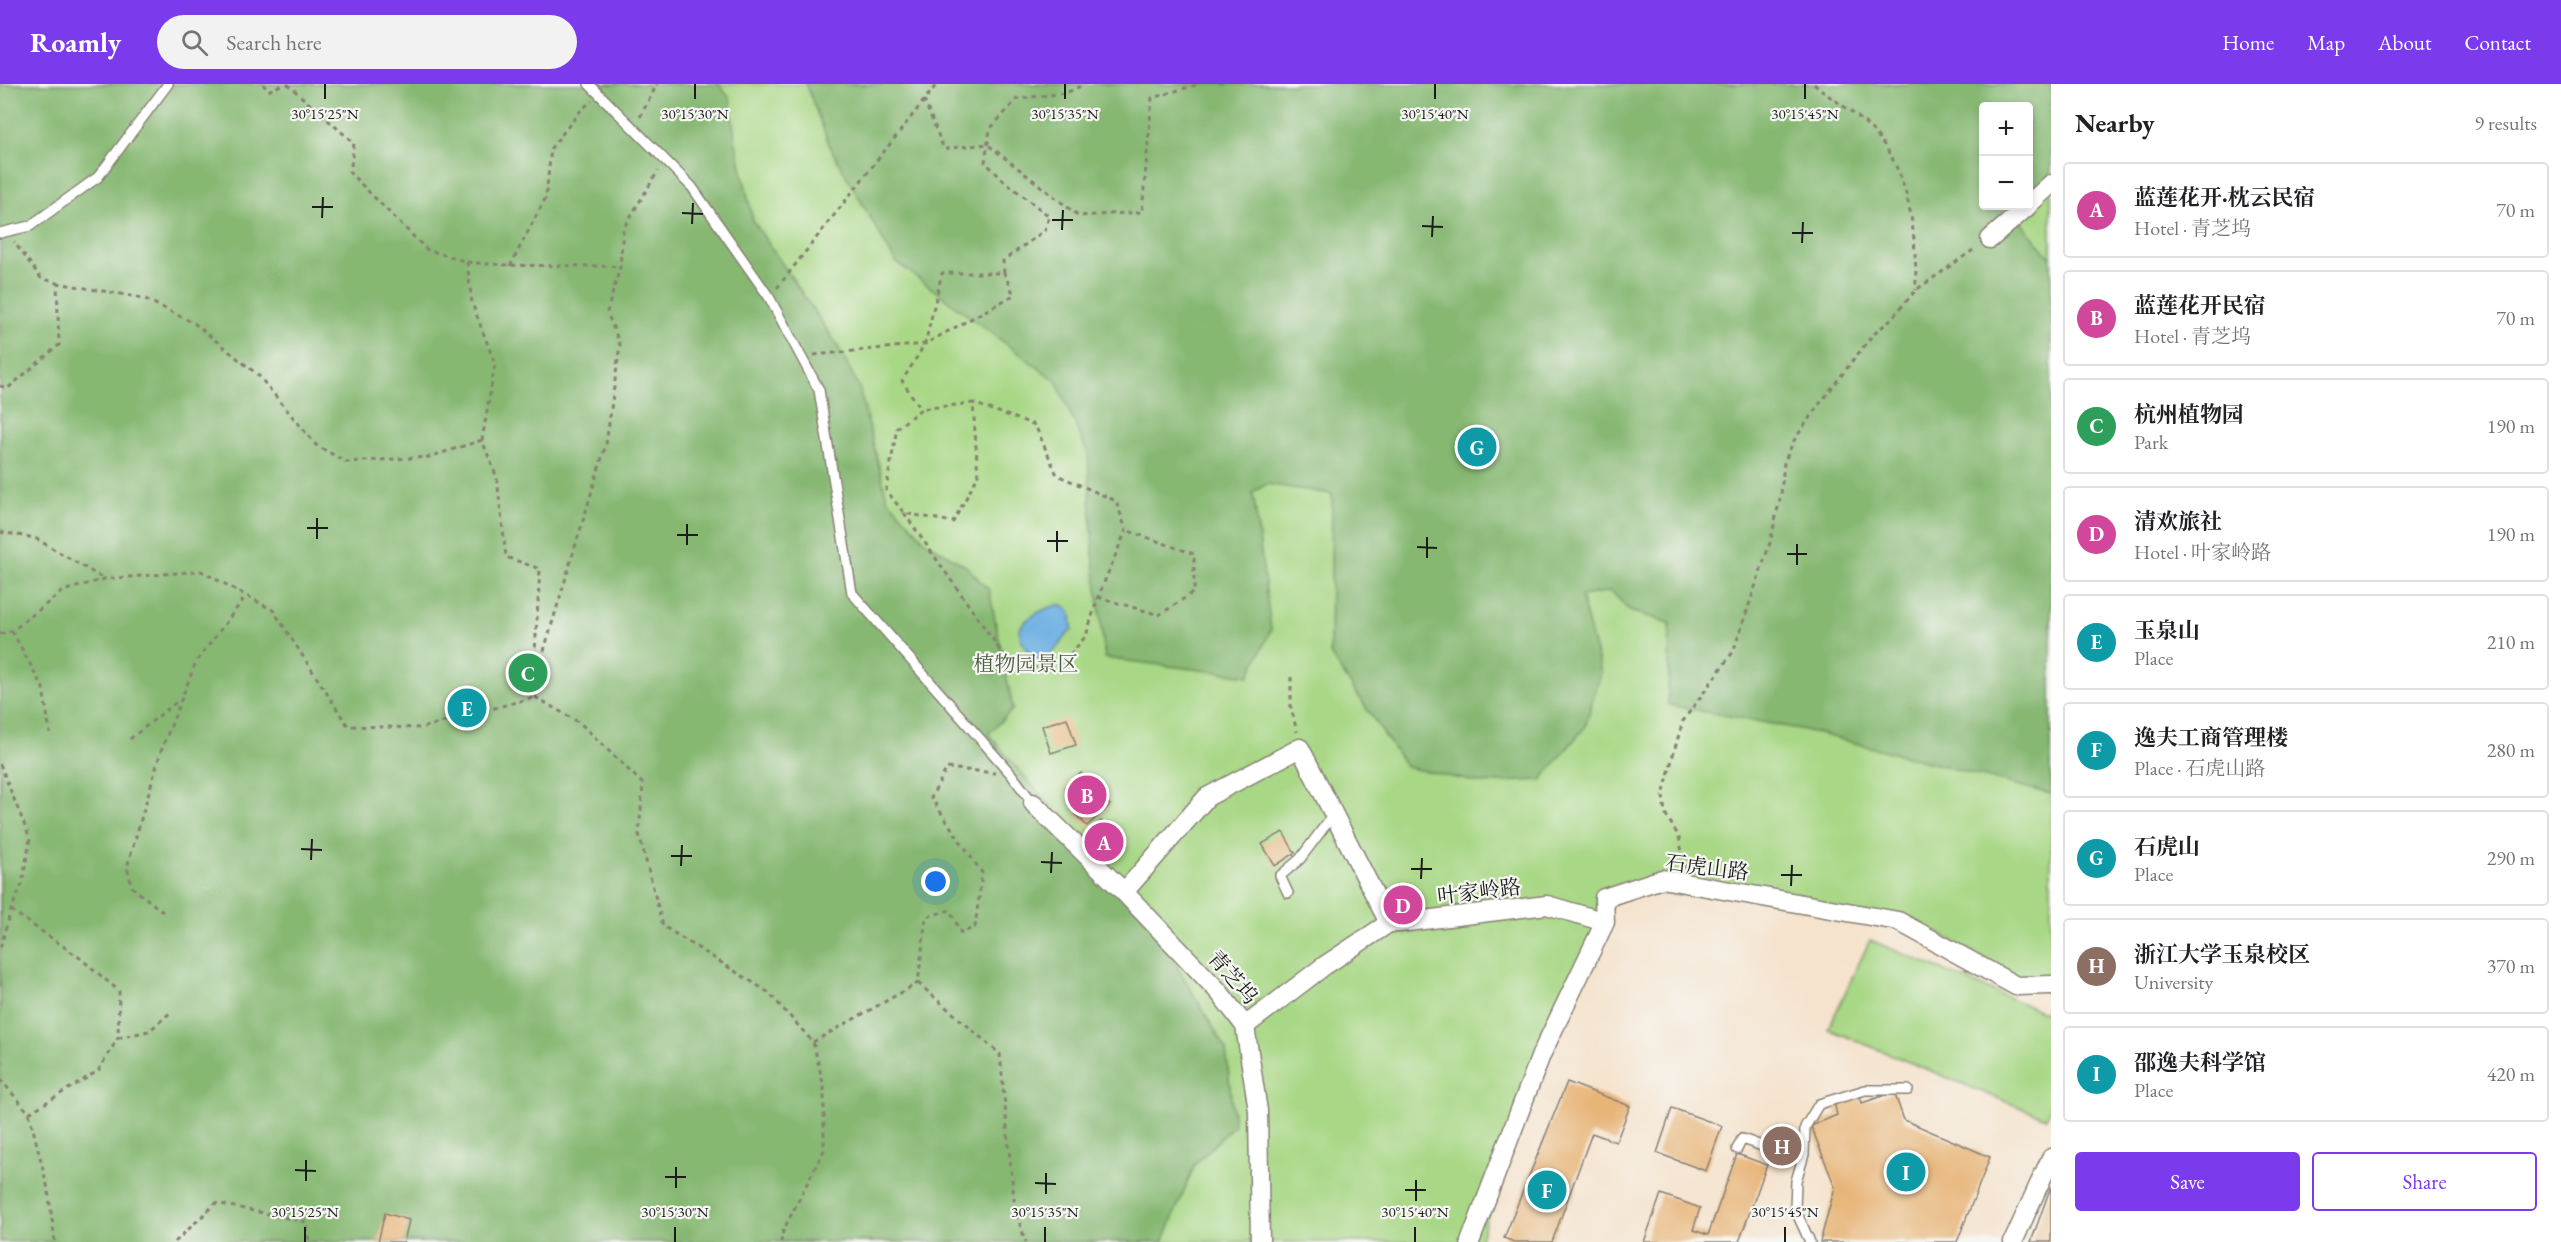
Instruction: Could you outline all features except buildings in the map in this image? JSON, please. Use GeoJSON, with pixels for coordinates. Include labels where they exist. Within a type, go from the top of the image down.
{"type":"FeatureCollection","features":[{"type":"Feature","properties":{"kind":"street"},"geometry":{"type":"LineString","coordinates":[[2033,200],[2051,184]]}},
{"type":"Feature","properties":{"kind":"street"},"geometry":{"type":"LineString","coordinates":[[1990,239],[2022,210]]}},
{"type":"Feature","properties":{"kind":"street"},"geometry":{"type":"LineString","coordinates":[[1124,892],[1206,797],[1300,748],[1389,923]]}},
{"type":"Feature","properties":{"kind":"street","name":"青芝坞"},"geometry":{"type":"LineString","coordinates":[[1033,803],[1124,892],[1219,992],[1245,1026],[1258,1111],[1260,1242]]}},
{"type":"Feature","properties":{"kind":"street","name":"石虎山路"},"geometry":{"type":"LineString","coordinates":[[1470,1242],[1541,1055],[1605,922],[1604,898],[1662,879],[1898,921],[2016,986],[2051,985]]}},
{"type":"Feature","properties":{"kind":"street","name":"叶家岭路"},"geometry":{"type":"LineString","coordinates":[[1245,1026],[1324,966],[1389,923],[1547,905],[1605,922]]}},
{"type":"Feature","properties":{"kind":"street"},"geometry":{"type":"LineString","coordinates":[[2013,1242],[2051,1158]]}},
{"type":"Feature","properties":{"kind":"lane"},"geometry":{"type":"LineString","coordinates":[[3,232],[30,226],[98,177],[168,84]]}},
{"type":"Feature","properties":{"kind":"lane"},"geometry":{"type":"LineString","coordinates":[[590,84],[692,187],[769,297],[819,390],[852,593],[1011,774],[1033,803]]}},
{"type":"Feature","properties":{"kind":"lane"},"geometry":{"type":"LineString","coordinates":[[1288,893],[1280,876],[1300,859],[1333,815]]}},
{"type":"Feature","properties":{"kind":"lane"},"geometry":{"type":"LineString","coordinates":[[1810,1242],[1795,1209],[1796,1181],[1802,1160],[1805,1127],[1819,1104],[1865,1090],[1908,1090]]}},
{"type":"Feature","properties":{"kind":"lane"},"geometry":{"type":"LineString","coordinates":[[1737,1149],[1742,1139],[1802,1160]]}},
{"type":"Feature","properties":{"kind":"path"},"geometry":{"type":"LineString","coordinates":[[263,84],[268,91],[285,84],[354,143],[350,173],[426,249],[467,262],[510,266],[570,264],[620,267]]}},
{"type":"Feature","properties":{"kind":"path"},"geometry":{"type":"LineString","coordinates":[[634,129],[657,84]]}},
{"type":"Feature","properties":{"kind":"path"},"geometry":{"type":"LineString","coordinates":[[769,297],[937,84]]}},
{"type":"Feature","properties":{"kind":"path"},"geometry":{"type":"LineString","coordinates":[[801,356],[925,344],[1014,295],[1004,273],[1003,261],[1045,230],[1049,216],[1005,182],[985,162],[990,129],[1017,99],[1066,93],[1085,84]]}},
{"type":"Feature","properties":{"kind":"path"},"geometry":{"type":"LineString","coordinates":[[924,100],[944,149],[987,144],[1079,216],[1142,212],[1152,98],[1200,84]]}},
{"type":"Feature","properties":{"kind":"path"},"geometry":{"type":"LineString","coordinates":[[1814,84],[1866,123],[1885,148],[1906,188],[1913,220],[1916,290]]}},
{"type":"Feature","properties":{"kind":"path"},"geometry":{"type":"LineString","coordinates":[[510,266],[546,197],[551,148],[582,109],[601,95]]}},
{"type":"Feature","properties":{"kind":"path"},"geometry":{"type":"LineString","coordinates":[[535,697],[545,647],[606,444],[620,345],[608,312],[620,267],[623,229],[665,160]]}},
{"type":"Feature","properties":{"kind":"path"},"geometry":{"type":"LineString","coordinates":[[3,232],[41,278],[57,283],[143,298],[194,323],[258,375],[316,445],[346,462],[429,457],[482,440]]}},
{"type":"Feature","properties":{"kind":"path"},"geometry":{"type":"LineString","coordinates":[[1684,883],[1685,868],[1679,837],[1665,813],[1663,796],[1683,721],[1733,652],[1770,543],[1781,494],[1784,463],[1793,442],[1871,337],[1892,318],[1916,290],[1990,239]]}},
{"type":"Feature","properties":{"kind":"path"},"geometry":{"type":"LineString","coordinates":[[467,262],[472,303],[495,364],[482,440],[497,478],[506,557],[540,569],[534,668],[539,680]]}},
{"type":"Feature","properties":{"kind":"path"},"geometry":{"type":"LineString","coordinates":[[921,409],[902,381],[925,344],[942,273],[1004,273]]}},
{"type":"Feature","properties":{"kind":"path"},"geometry":{"type":"LineString","coordinates":[[0,386],[8,388],[59,345],[57,283]]}},
{"type":"Feature","properties":{"kind":"path"},"geometry":{"type":"LineString","coordinates":[[904,513],[952,522],[978,476],[972,403]]}},
{"type":"Feature","properties":{"kind":"path"},"geometry":{"type":"LineString","coordinates":[[972,403],[1035,425],[1056,475],[1116,501],[1126,530],[1098,597],[1086,636],[1057,670],[1010,664],[886,490],[897,428],[921,409],[972,403]]}},
{"type":"Feature","properties":{"kind":"path"},"geometry":{"type":"LineString","coordinates":[[1098,597],[1159,615],[1194,592],[1194,554],[1126,530]]}},
{"type":"Feature","properties":{"kind":"path"},"geometry":{"type":"LineString","coordinates":[[0,532],[35,538],[104,579]]}},
{"type":"Feature","properties":{"kind":"path"},"geometry":{"type":"LineString","coordinates":[[0,634],[12,631],[63,591],[104,579],[201,571],[273,610],[348,726],[421,728],[535,697],[580,723],[643,784],[639,834],[663,926],[768,992],[813,1042],[824,1088],[824,1150],[783,1231],[781,1242]]}},
{"type":"Feature","properties":{"kind":"path"},"geometry":{"type":"LineString","coordinates":[[163,912],[132,887],[127,867],[161,751],[196,662],[246,596]]}},
{"type":"Feature","properties":{"kind":"path"},"geometry":{"type":"LineString","coordinates":[[12,631],[43,688],[50,733]]}},
{"type":"Feature","properties":{"kind":"path"},"geometry":{"type":"LineString","coordinates":[[1291,677],[1291,707],[1300,748]]}},
{"type":"Feature","properties":{"kind":"path"},"geometry":{"type":"LineString","coordinates":[[130,739],[181,698]]}},
{"type":"Feature","properties":{"kind":"path"},"geometry":{"type":"LineString","coordinates":[[0,764],[30,839],[22,884],[11,910],[0,949]]}},
{"type":"Feature","properties":{"kind":"path"},"geometry":{"type":"LineString","coordinates":[[918,983],[926,917],[950,910],[961,933],[975,927],[982,873],[932,798],[947,768],[1011,774]]}},
{"type":"Feature","properties":{"kind":"path"},"geometry":{"type":"LineString","coordinates":[[11,910],[80,958],[119,991],[118,1038],[98,1071],[28,1113]]}},
{"type":"Feature","properties":{"kind":"path"},"geometry":{"type":"LineString","coordinates":[[813,1042],[918,983]]}},
{"type":"Feature","properties":{"kind":"path"},"geometry":{"type":"LineString","coordinates":[[918,983],[1000,1054],[1015,1210],[1026,1242]]}},
{"type":"Feature","properties":{"kind":"path"},"geometry":{"type":"LineString","coordinates":[[118,1038],[149,1032],[171,1012]]}},
{"type":"Feature","properties":{"kind":"path"},"geometry":{"type":"LineString","coordinates":[[0,1079],[28,1113],[48,1189],[55,1242]]}},
{"type":"Feature","properties":{"kind":"path"},"geometry":{"type":"LineString","coordinates":[[176,1242],[216,1203],[306,1222],[309,1242]]}},
{"type":"Feature","properties":{"kind":"green space","name":"植物园景区"},"geometry":{"type":"Polygon","coordinates":[[[0,84],[2051,84],[2051,991],[2047,993],[1936,932],[1746,895],[1626,893],[1613,904],[1499,1175],[1480,1242],[0,1242],[0,84]]]}},
{"type":"Feature","properties":{"kind":"green space"},"geometry":{"type":"Polygon","coordinates":[[[0,84],[718,84],[730,98],[735,139],[753,221],[836,343],[859,387],[887,498],[926,542],[966,566],[989,590],[1013,709],[988,734],[1153,926],[1226,1049],[1234,1125],[1195,1164],[1163,1242],[0,1242],[0,84]]]}},
{"type":"Feature","properties":{"kind":"green space"},"geometry":{"type":"Polygon","coordinates":[[[806,84],[2051,84],[2051,176],[2033,192],[2033,102],[1979,102],[1979,210],[2012,210],[2051,258],[2051,794],[1805,730],[1668,705],[1670,623],[1630,611],[1611,591],[1581,596],[1601,672],[1585,727],[1541,780],[1480,783],[1406,767],[1330,654],[1332,494],[1267,484],[1253,492],[1271,630],[1249,676],[1105,658],[1093,553],[1088,454],[1056,381],[895,261],[831,149],[806,84]]]}},
{"type":"Feature","properties":{"kind":"green space"},"geometry":{"type":"Polygon","coordinates":[[[1870,940],[2051,1015],[2051,1107],[2046,1118],[1828,1029],[1870,940]]]}},
{"type":"Feature","properties":{"kind":"water"},"geometry":{"type":"Polygon","coordinates":[[[1063,605],[1071,613],[1072,629],[1050,655],[1044,658],[1033,656],[1025,647],[1019,629],[1036,614],[1063,605]]]}},
{"type":"Feature","properties":{"kind":"place","name":"石虎山"},"geometry":{"type":"Point","coordinates":[1477,447]}},
{"type":"Feature","properties":{"kind":"place","name":"杭州植物园"},"geometry":{"type":"Point","coordinates":[528,673]}},
{"type":"Feature","properties":{"kind":"place","name":"玉泉山"},"geometry":{"type":"Point","coordinates":[467,708]}},
{"type":"Feature","properties":{"kind":"place","name":"蓝莲花开民宿"},"geometry":{"type":"Point","coordinates":[1087,795]}},
{"type":"Feature","properties":{"kind":"place","name":"蓝莲花开·枕云民宿"},"geometry":{"type":"Point","coordinates":[1104,842]}},
{"type":"Feature","properties":{"kind":"place","name":"清欢旅社"},"geometry":{"type":"Point","coordinates":[1403,905]}},
{"type":"Feature","properties":{"kind":"place","name":"浙江大学玉泉校区"},"geometry":{"type":"Point","coordinates":[1782,1146]}},
{"type":"Feature","properties":{"kind":"place","name":"邵逸夫科学馆"},"geometry":{"type":"Point","coordinates":[1906,1172]}},
{"type":"Feature","properties":{"kind":"place","name":"逸夫工商管理楼"},"geometry":{"type":"Point","coordinates":[1547,1190]}}]}
